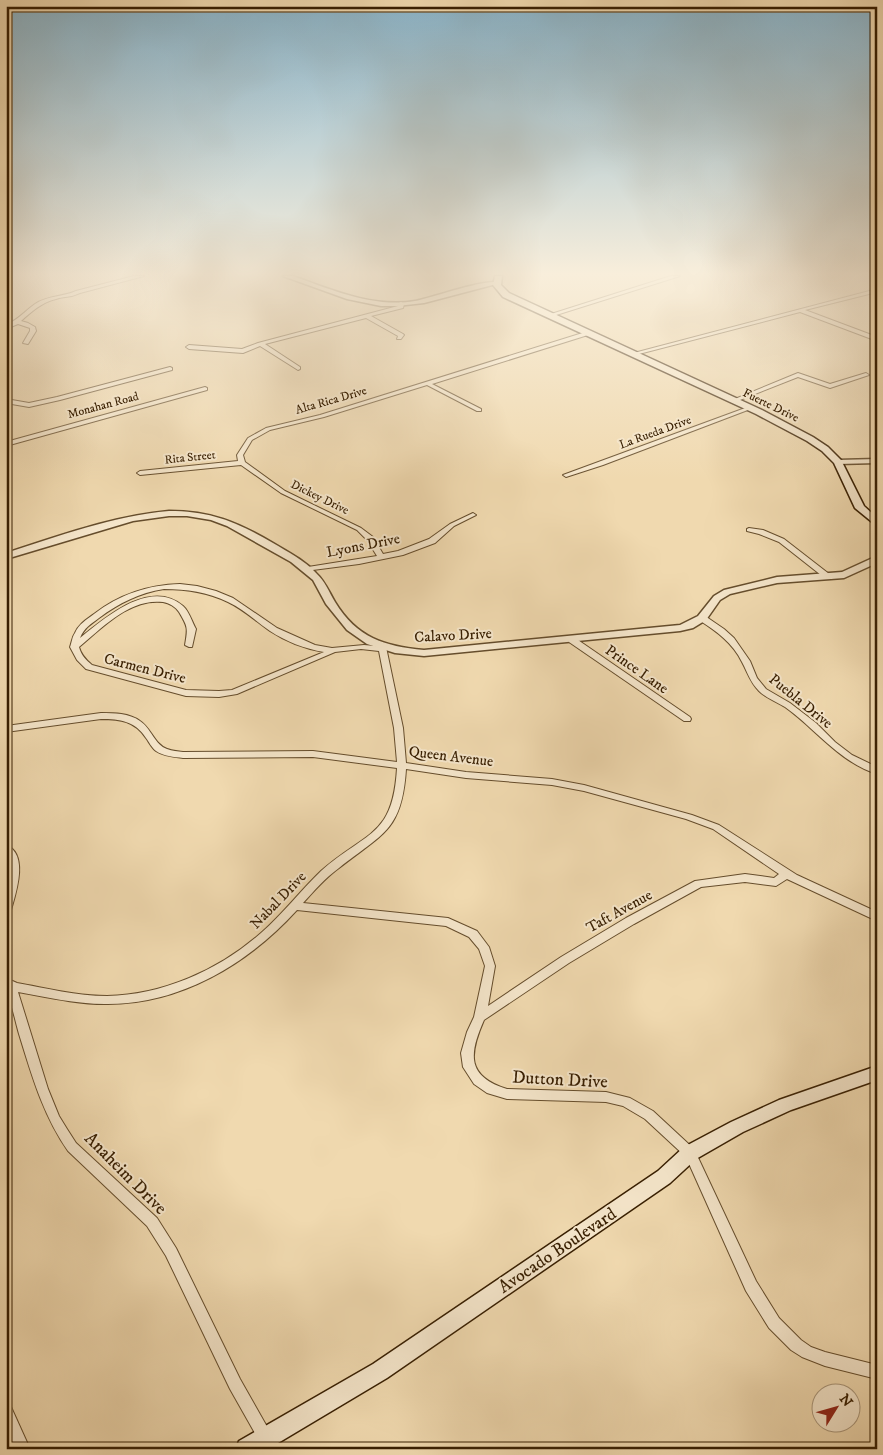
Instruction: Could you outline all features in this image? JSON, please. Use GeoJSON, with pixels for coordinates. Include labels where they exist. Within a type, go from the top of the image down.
{"type":"FeatureCollection","features":[{"type":"Feature","properties":{"kind":"main road","name":"Fuerte Drive"},"geometry":{"type":"LineString","coordinates":[[612,344],[750,408],[810,439],[825,449],[838,462],[860,508],[877,524]]}},
{"type":"Feature","properties":{"kind":"main road","name":"Avocado Boulevard"},"geometry":{"type":"LineString","coordinates":[[247,1449],[334,1400],[410,1351],[664,1176],[690,1153],[737,1127],[785,1105],[877,1074]]}},
{"type":"Feature","properties":{"kind":"street"},"geometry":{"type":"LineString","coordinates":[[189,346],[243,351],[260,344],[298,368]]}},
{"type":"Feature","properties":{"kind":"street","name":"Alta Rica Drive"},"geometry":{"type":"LineString","coordinates":[[242,463],[240,455],[244,447],[250,439],[263,431],[322,416],[554,344]]}},
{"type":"Feature","properties":{"kind":"street"},"geometry":{"type":"LineString","coordinates":[[633,354],[673,344]]}},
{"type":"Feature","properties":{"kind":"street"},"geometry":{"type":"LineString","coordinates":[[6,401],[29,404],[58,400],[170,369]]}},
{"type":"Feature","properties":{"kind":"street"},"geometry":{"type":"LineString","coordinates":[[733,400],[798,376],[830,386],[866,376]]}},
{"type":"Feature","properties":{"kind":"street"},"geometry":{"type":"LineString","coordinates":[[427,383],[479,410]]}},
{"type":"Feature","properties":{"kind":"street","name":"Monahan Road"},"geometry":{"type":"LineString","coordinates":[[6,444],[205,389]]}},
{"type":"Feature","properties":{"kind":"street","name":"La Rueda Drive"},"geometry":{"type":"LineString","coordinates":[[566,474],[601,464],[750,408]]}},
{"type":"Feature","properties":{"kind":"street"},"geometry":{"type":"LineString","coordinates":[[838,462],[877,461]]}},
{"type":"Feature","properties":{"kind":"street","name":"Rita Street"},"geometry":{"type":"LineString","coordinates":[[140,473],[242,463]]}},
{"type":"Feature","properties":{"kind":"street","name":"Dickey Drive"},"geometry":{"type":"LineString","coordinates":[[242,463],[283,492],[358,529],[370,539],[382,558]]}},
{"type":"Feature","properties":{"kind":"street","name":"Calavo Drive"},"geometry":{"type":"LineString","coordinates":[[6,556],[123,520],[174,513],[205,516],[238,527],[308,569],[317,579],[332,605],[361,636],[383,648],[424,654],[680,628],[689,626],[702,618],[717,598],[734,590],[777,580],[829,577],[853,572],[877,559]]}},
{"type":"Feature","properties":{"kind":"street","name":"Lyons Drive"},"geometry":{"type":"LineString","coordinates":[[308,569],[382,558],[432,541],[452,525],[473,515]]}},
{"type":"Feature","properties":{"kind":"street"},"geometry":{"type":"LineString","coordinates":[[749,530],[761,530],[792,546],[829,577]]}},
{"type":"Feature","properties":{"kind":"street","name":"Carmen Drive"},"geometry":{"type":"LineString","coordinates":[[332,652],[288,637],[232,601],[216,593],[195,587],[156,587],[118,599],[84,625],[76,637],[74,647],[75,653],[81,661],[98,671],[186,693],[204,695],[234,692],[332,652],[359,647],[383,648]]}},
{"type":"Feature","properties":{"kind":"street"},"geometry":{"type":"LineString","coordinates":[[74,647],[113,615],[132,604],[155,599],[170,601],[181,608],[192,629],[189,645]]}},
{"type":"Feature","properties":{"kind":"street","name":"Puebla Drive"},"geometry":{"type":"LineString","coordinates":[[702,618],[722,630],[731,640],[746,661],[753,679],[762,691],[806,720],[849,757],[877,771]]}},
{"type":"Feature","properties":{"kind":"street","name":"Prince Lane"},"geometry":{"type":"LineString","coordinates":[[572,640],[687,720]]}},
{"type":"Feature","properties":{"kind":"street","name":"Nabal Drive"},"geometry":{"type":"LineString","coordinates":[[7,984],[107,1000],[142,998],[201,977],[258,943],[332,868],[363,848],[378,835],[395,809],[401,787],[400,736],[383,648]]}},
{"type":"Feature","properties":{"kind":"street","name":"Queen Avenue"},"geometry":{"type":"LineString","coordinates":[[6,729],[101,716],[116,717],[140,724],[156,748],[167,753],[183,755],[313,754],[466,775],[552,782],[639,802],[689,816],[716,828],[786,874],[838,900],[877,916]]}},
{"type":"Feature","properties":{"kind":"street"},"geometry":{"type":"LineString","coordinates":[[6,848],[16,864],[6,910]]}},
{"type":"Feature","properties":{"kind":"street","name":"Taft Avenue"},"geometry":{"type":"LineString","coordinates":[[480,1017],[565,960],[630,921],[699,884],[745,878],[776,882],[786,874]]}},
{"type":"Feature","properties":{"kind":"street","name":"Dutton Drive"},"geometry":{"type":"LineString","coordinates":[[293,906],[448,922],[466,929],[480,940],[489,960],[489,973],[480,1017],[472,1032],[467,1053],[467,1060],[473,1074],[484,1085],[507,1094],[596,1096],[616,1099],[649,1115],[690,1153],[751,1286],[774,1323],[796,1345],[807,1352],[825,1359],[877,1372]]}},
{"type":"Feature","properties":{"kind":"street","name":"Anaheim Drive"},"geometry":{"type":"LineString","coordinates":[[7,984],[47,1107],[61,1133],[72,1147],[152,1222],[171,1252],[235,1384],[265,1438]]}},
{"type":"Feature","properties":{"kind":"street"},"geometry":{"type":"LineString","coordinates":[[6,1412],[23,1449]]}}]}
